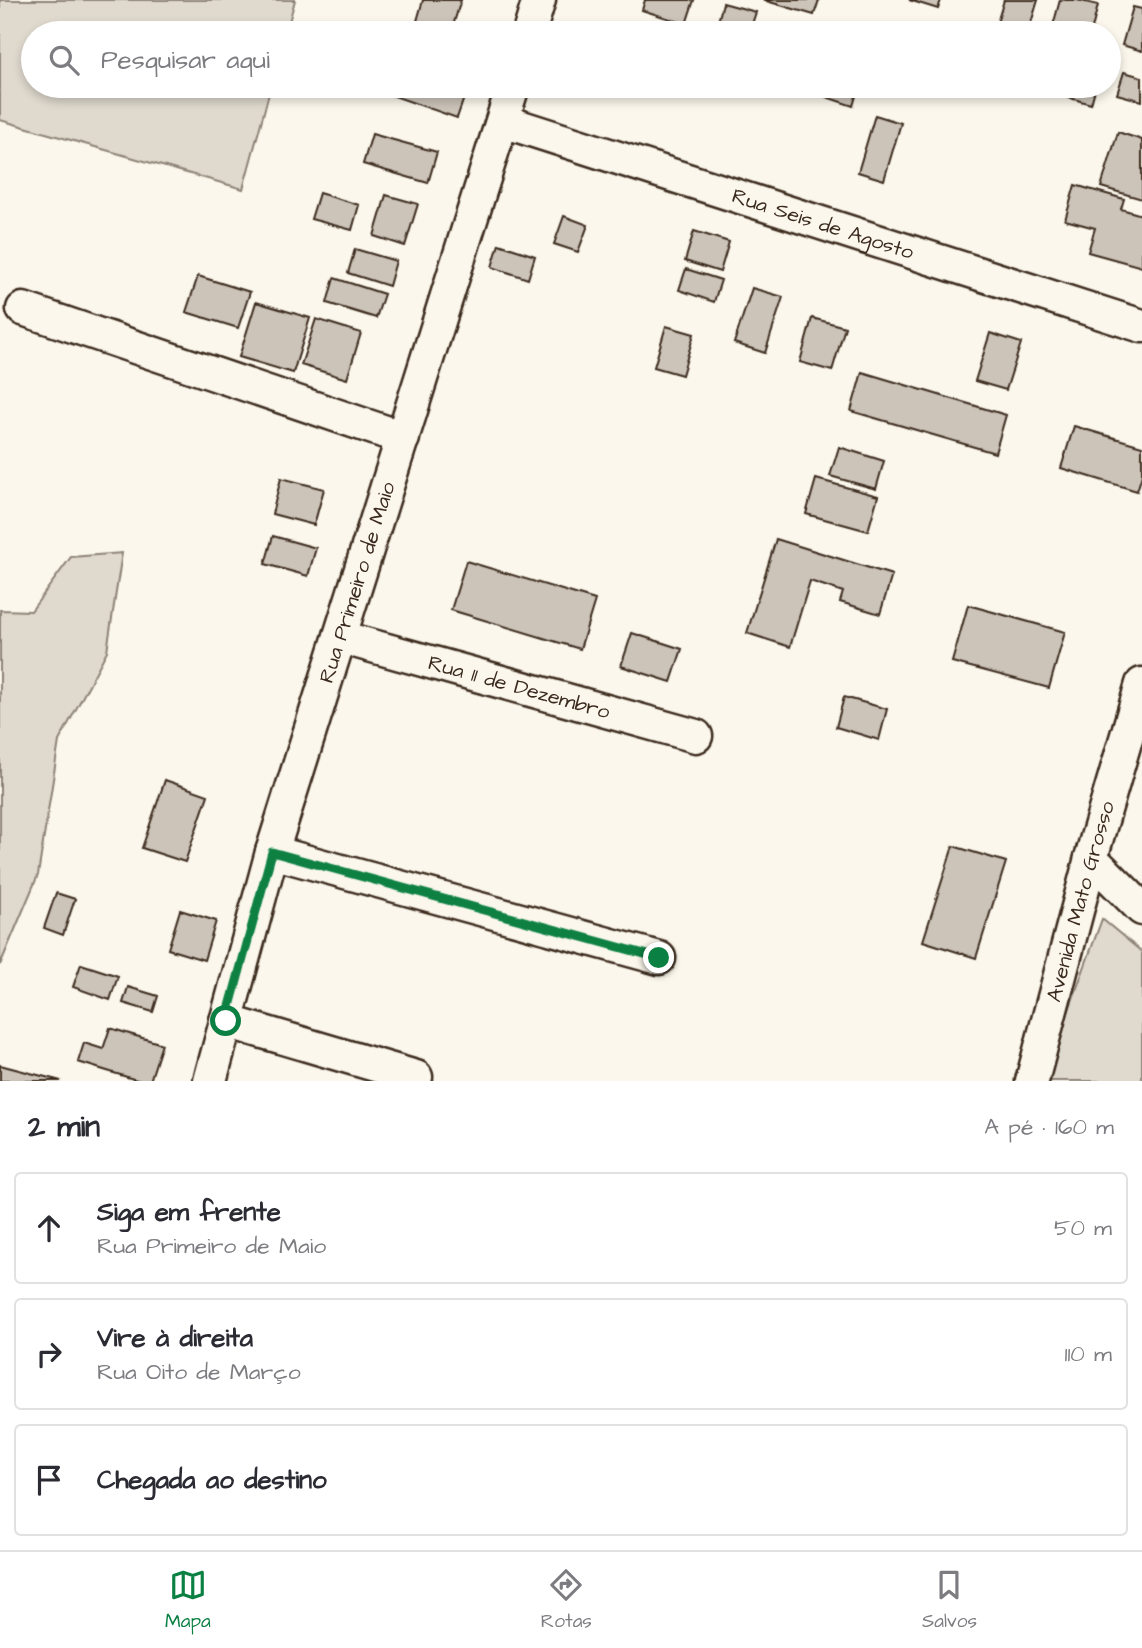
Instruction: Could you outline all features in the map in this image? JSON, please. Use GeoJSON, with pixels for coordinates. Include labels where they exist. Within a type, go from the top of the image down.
{"type":"FeatureCollection","features":[{"type":"Feature","properties":{"kind":"street"},"geometry":{"type":"LineString","coordinates":[[532,21],[538,0]]}},
{"type":"Feature","properties":{"kind":"street","name":"Rua Primeiro de Maio"},"geometry":{"type":"LineString","coordinates":[[210,1081],[272,852],[510,98]]}},
{"type":"Feature","properties":{"kind":"street","name":"Rua Seis de Agosto"},"geometry":{"type":"LineString","coordinates":[[503,121],[1142,326]]}},
{"type":"Feature","properties":{"kind":"street"},"geometry":{"type":"LineString","coordinates":[[23,309],[403,438]]}},
{"type":"Feature","properties":{"kind":"street","name":"Rua 11 de Dezembro"},"geometry":{"type":"LineString","coordinates":[[340,637],[696,736]]}},
{"type":"Feature","properties":{"kind":"street","name":"Avenida Mato Grosso"},"geometry":{"type":"LineString","coordinates":[[1032,1081],[1091,858],[1140,695]]}},
{"type":"Feature","properties":{"kind":"street"},"geometry":{"type":"LineString","coordinates":[[272,852],[659,958]]}},
{"type":"Feature","properties":{"kind":"street"},"geometry":{"type":"LineString","coordinates":[[1091,858],[1142,909]]}},
{"type":"Feature","properties":{"kind":"street"},"geometry":{"type":"LineString","coordinates":[[226,1021],[416,1077]]}},
{"type":"Feature","properties":{"kind":"shaded area"},"geometry":{"type":"Polygon","coordinates":[[[0,0],[295,0],[289,21],[21,21],[21,98],[268,98],[243,189],[0,120],[0,0]]]}},
{"type":"Feature","properties":{"kind":"shaded area"},"geometry":{"type":"Polygon","coordinates":[[[122,553],[107,651],[59,741],[38,875],[0,965],[0,610],[31,611],[71,557],[122,553]]]}},
{"type":"Feature","properties":{"kind":"shaded area"},"geometry":{"type":"Polygon","coordinates":[[[1102,919],[1142,952],[1142,1081],[1043,1081],[1102,919]]]}},
{"type":"Feature","properties":{"kind":"building"},"geometry":{"type":"Polygon","coordinates":[[[423,0],[461,0],[454,21],[417,21],[423,0]]]}},
{"type":"Feature","properties":{"kind":"building"},"geometry":{"type":"Polygon","coordinates":[[[645,0],[694,0],[687,21],[677,21],[642,10],[645,0]]]}},
{"type":"Feature","properties":{"kind":"building"},"geometry":{"type":"Polygon","coordinates":[[[763,0],[819,0],[814,15],[763,0]]]}},
{"type":"Feature","properties":{"kind":"building"},"geometry":{"type":"Polygon","coordinates":[[[909,0],[941,0],[938,9],[909,0]]]}},
{"type":"Feature","properties":{"kind":"building"},"geometry":{"type":"Polygon","coordinates":[[[1004,0],[1038,0],[1032,21],[998,21],[1004,0]]]}},
{"type":"Feature","properties":{"kind":"building"},"geometry":{"type":"Polygon","coordinates":[[[1060,0],[1077,0],[1098,5],[1094,21],[1054,21],[1060,0]]]}},
{"type":"Feature","properties":{"kind":"building"},"geometry":{"type":"Polygon","coordinates":[[[723,3],[756,12],[753,21],[718,21],[723,3]]]}},
{"type":"Feature","properties":{"kind":"building"},"geometry":{"type":"Polygon","coordinates":[[[1133,7],[1142,9],[1142,51],[1122,45],[1133,7]]]}},
{"type":"Feature","properties":{"kind":"building"},"geometry":{"type":"Polygon","coordinates":[[[1124,72],[1142,77],[1142,101],[1121,95],[1124,72]]]}},
{"type":"Feature","properties":{"kind":"building"},"geometry":{"type":"Polygon","coordinates":[[[400,98],[464,98],[457,118],[400,98]]]}},
{"type":"Feature","properties":{"kind":"building"},"geometry":{"type":"Polygon","coordinates":[[[829,98],[855,98],[853,106],[829,98]]]}},
{"type":"Feature","properties":{"kind":"building"},"geometry":{"type":"Polygon","coordinates":[[[1070,98],[1093,98],[1091,104],[1070,98]]]}},
{"type":"Feature","properties":{"kind":"building"},"geometry":{"type":"Polygon","coordinates":[[[875,115],[901,123],[884,180],[858,172],[875,115]]]}},
{"type":"Feature","properties":{"kind":"building"},"geometry":{"type":"Polygon","coordinates":[[[1118,132],[1142,140],[1142,199],[1101,187],[1118,132]]]}},
{"type":"Feature","properties":{"kind":"building"},"geometry":{"type":"Polygon","coordinates":[[[372,134],[437,152],[428,183],[363,164],[372,134]]]}},
{"type":"Feature","properties":{"kind":"building"},"geometry":{"type":"Polygon","coordinates":[[[1075,185],[1124,199],[1121,209],[1142,215],[1142,267],[1088,252],[1095,228],[1065,220],[1075,185]]]}},
{"type":"Feature","properties":{"kind":"building"},"geometry":{"type":"Polygon","coordinates":[[[319,193],[359,205],[352,230],[311,219],[319,193]]]}},
{"type":"Feature","properties":{"kind":"building"},"geometry":{"type":"Polygon","coordinates":[[[386,195],[418,204],[405,246],[374,236],[386,195]]]}},
{"type":"Feature","properties":{"kind":"building"},"geometry":{"type":"Polygon","coordinates":[[[564,216],[588,225],[578,252],[554,244],[564,216]]]}},
{"type":"Feature","properties":{"kind":"building"},"geometry":{"type":"Polygon","coordinates":[[[694,231],[729,242],[720,272],[685,261],[694,231]]]}},
{"type":"Feature","properties":{"kind":"building"},"geometry":{"type":"Polygon","coordinates":[[[499,244],[535,256],[528,279],[492,267],[499,244]]]}},
{"type":"Feature","properties":{"kind":"building"},"geometry":{"type":"Polygon","coordinates":[[[355,249],[396,261],[389,286],[348,273],[355,249]]]}},
{"type":"Feature","properties":{"kind":"building"},"geometry":{"type":"Polygon","coordinates":[[[686,269],[721,280],[714,302],[679,290],[686,269]]]}},
{"type":"Feature","properties":{"kind":"building"},"geometry":{"type":"Polygon","coordinates":[[[198,276],[250,292],[238,328],[186,312],[198,276]]]}},
{"type":"Feature","properties":{"kind":"building"},"geometry":{"type":"Polygon","coordinates":[[[334,278],[384,294],[376,318],[327,303],[334,278]]]}},
{"type":"Feature","properties":{"kind":"building"},"geometry":{"type":"Polygon","coordinates":[[[752,288],[783,297],[765,353],[734,343],[752,288]]]}},
{"type":"Feature","properties":{"kind":"building"},"geometry":{"type":"Polygon","coordinates":[[[256,302],[310,318],[293,373],[239,357],[256,302]]]}},
{"type":"Feature","properties":{"kind":"building"},"geometry":{"type":"Polygon","coordinates":[[[812,318],[845,327],[832,371],[800,362],[812,318]]]}},
{"type":"Feature","properties":{"kind":"building"},"geometry":{"type":"Polygon","coordinates":[[[316,319],[361,333],[347,379],[301,365],[316,319]]]}},
{"type":"Feature","properties":{"kind":"building"},"geometry":{"type":"Polygon","coordinates":[[[666,326],[694,334],[682,375],[654,367],[666,326]]]}},
{"type":"Feature","properties":{"kind":"building"},"geometry":{"type":"Polygon","coordinates":[[[990,333],[1021,343],[1006,390],[975,381],[990,333]]]}},
{"type":"Feature","properties":{"kind":"building"},"geometry":{"type":"Polygon","coordinates":[[[862,372],[1006,415],[995,453],[851,411],[862,372]]]}},
{"type":"Feature","properties":{"kind":"building"},"geometry":{"type":"Polygon","coordinates":[[[1074,426],[1142,446],[1142,475],[1137,491],[1061,468],[1074,426]]]}},
{"type":"Feature","properties":{"kind":"building"},"geometry":{"type":"Polygon","coordinates":[[[839,447],[884,461],[876,489],[830,476],[839,447]]]}},
{"type":"Feature","properties":{"kind":"building"},"geometry":{"type":"Polygon","coordinates":[[[281,478],[324,489],[314,525],[272,514],[281,478]]]}},
{"type":"Feature","properties":{"kind":"building"},"geometry":{"type":"Polygon","coordinates":[[[816,479],[878,496],[868,531],[806,514],[816,479]]]}},
{"type":"Feature","properties":{"kind":"building"},"geometry":{"type":"Polygon","coordinates":[[[273,536],[316,548],[308,576],[265,564],[273,536]]]}},
{"type":"Feature","properties":{"kind":"building"},"geometry":{"type":"Polygon","coordinates":[[[776,539],[892,575],[880,614],[840,602],[843,592],[810,581],[790,647],[747,633],[776,539]]]}},
{"type":"Feature","properties":{"kind":"building"},"geometry":{"type":"Polygon","coordinates":[[[466,561],[595,600],[580,649],[451,610],[466,561]]]}},
{"type":"Feature","properties":{"kind":"building"},"geometry":{"type":"Polygon","coordinates":[[[968,605],[1065,632],[1049,688],[952,662],[968,605]]]}},
{"type":"Feature","properties":{"kind":"building"},"geometry":{"type":"Polygon","coordinates":[[[632,633],[682,649],[671,682],[621,666],[632,633]]]}},
{"type":"Feature","properties":{"kind":"building"},"geometry":{"type":"Polygon","coordinates":[[[844,697],[887,709],[879,740],[836,727],[844,697]]]}},
{"type":"Feature","properties":{"kind":"building"},"geometry":{"type":"Polygon","coordinates":[[[165,780],[208,795],[185,862],[142,848],[165,780]]]}},
{"type":"Feature","properties":{"kind":"building"},"geometry":{"type":"Polygon","coordinates":[[[953,846],[1006,862],[976,958],[923,941],[953,846]]]}},
{"type":"Feature","properties":{"kind":"building"},"geometry":{"type":"Polygon","coordinates":[[[56,893],[75,899],[63,935],[44,928],[56,893]]]}},
{"type":"Feature","properties":{"kind":"building"},"geometry":{"type":"Polygon","coordinates":[[[180,910],[216,921],[204,960],[168,949],[180,910]]]}},
{"type":"Feature","properties":{"kind":"building"},"geometry":{"type":"Polygon","coordinates":[[[81,964],[118,976],[110,1000],[73,987],[81,964]]]}},
{"type":"Feature","properties":{"kind":"building"},"geometry":{"type":"Polygon","coordinates":[[[128,987],[158,996],[153,1012],[123,1003],[128,987]]]}},
{"type":"Feature","properties":{"kind":"building"},"geometry":{"type":"Polygon","coordinates":[[[110,1028],[162,1044],[150,1081],[140,1081],[78,1062],[84,1043],[103,1049],[110,1028]]]}},
{"type":"Feature","properties":{"kind":"building"},"geometry":{"type":"Polygon","coordinates":[[[0,1065],[61,1081],[0,1081],[0,1065]]]}},
{"type":"Feature","properties":{"kind":"route"},"geometry":{"type":"LineString","coordinates":[[226,1021],[272,852],[659,958]]}}]}
